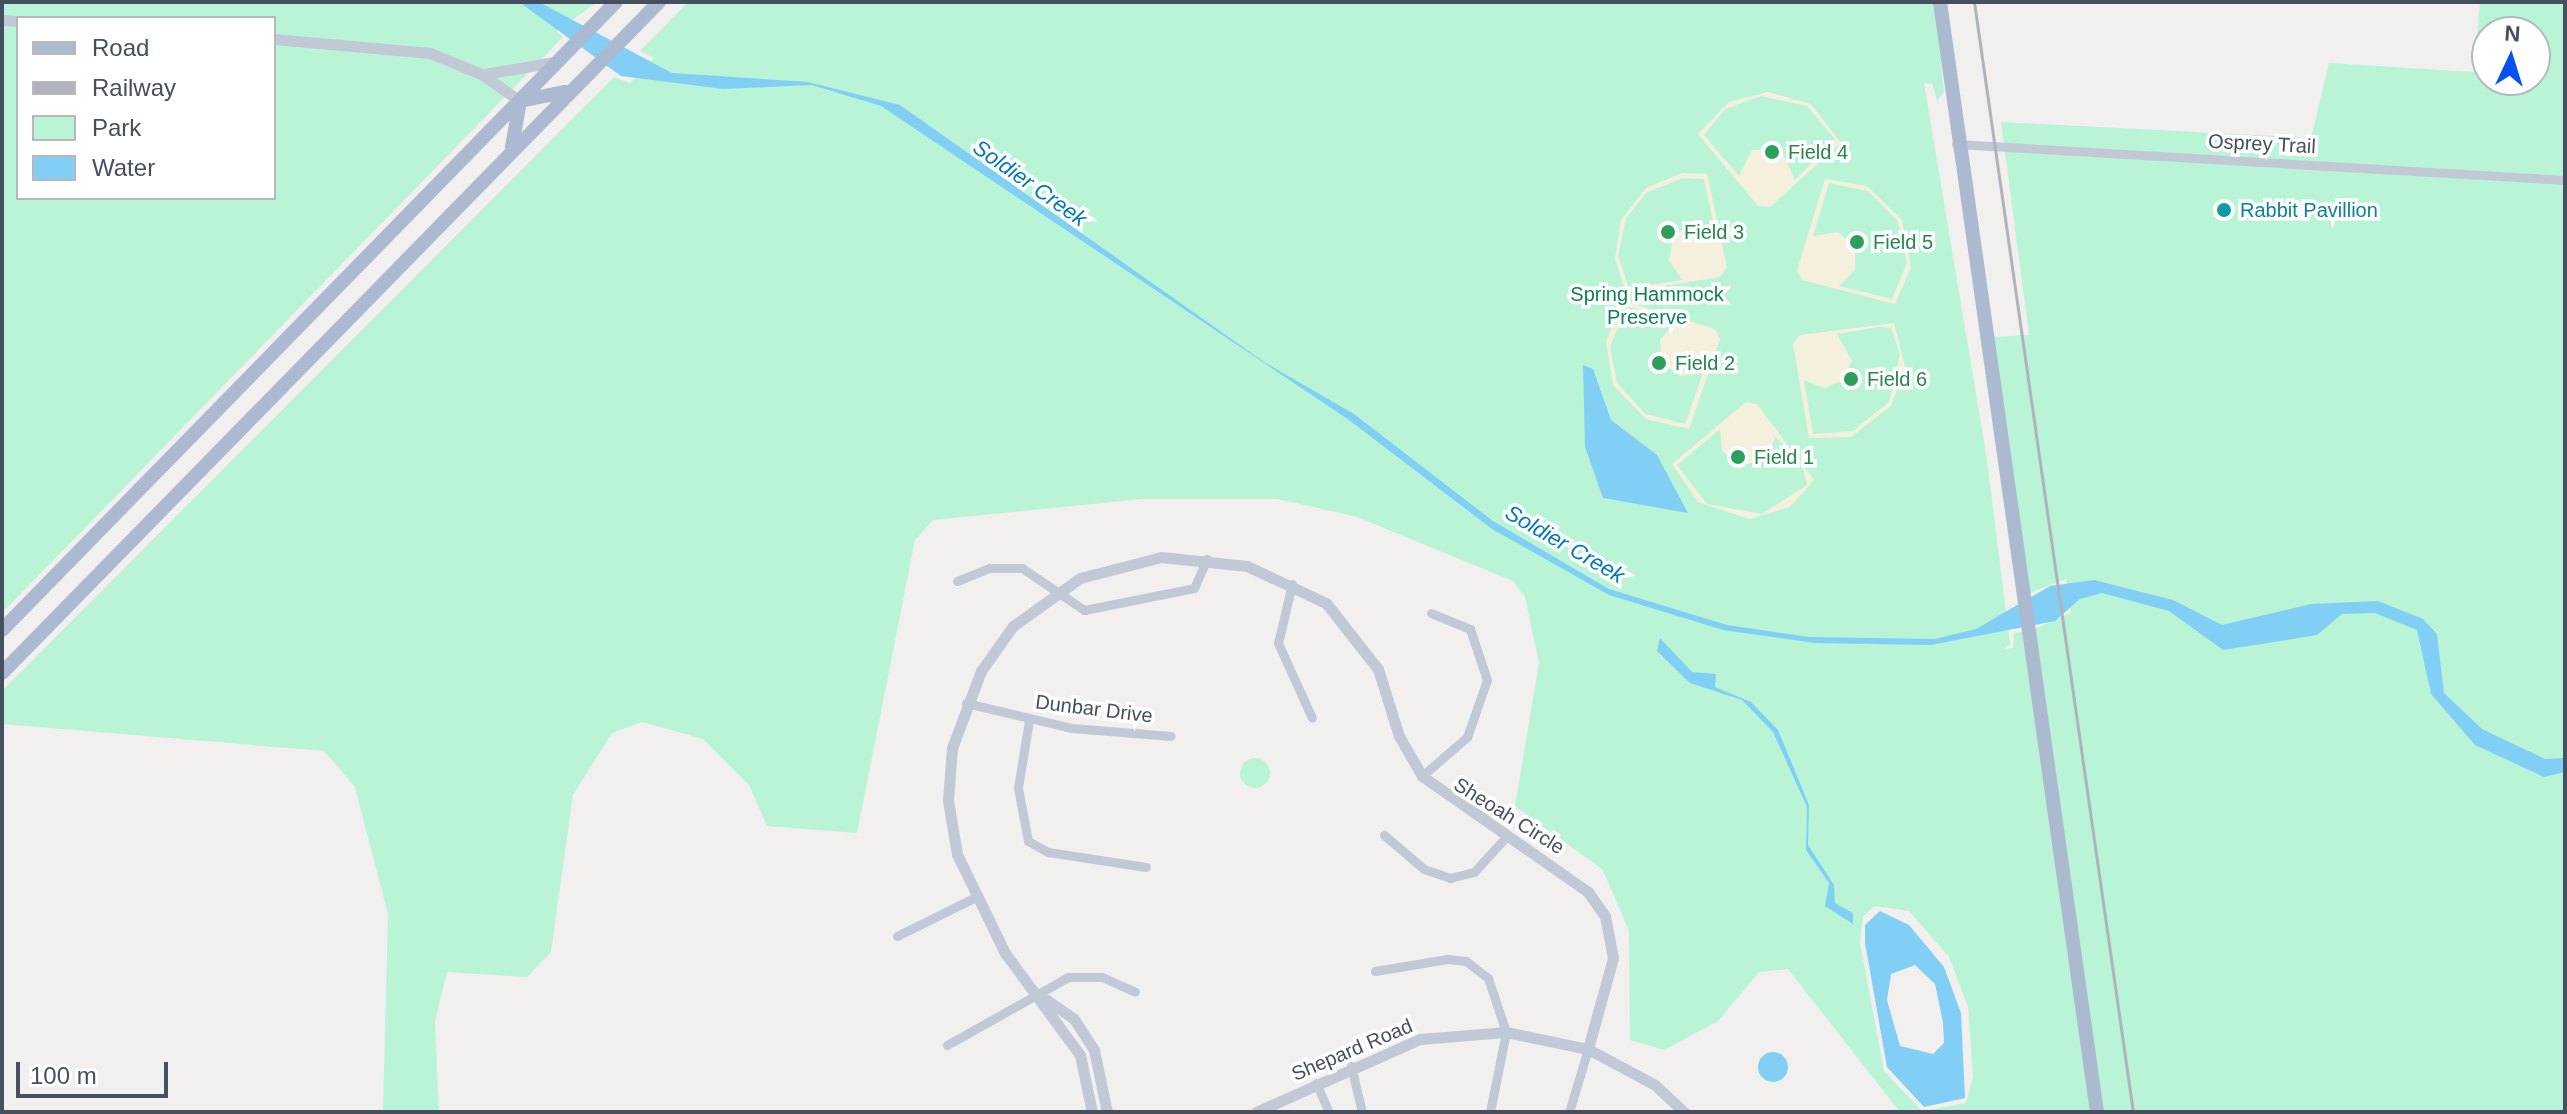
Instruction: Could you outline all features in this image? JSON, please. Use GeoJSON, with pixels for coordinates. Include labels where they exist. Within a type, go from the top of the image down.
{"type":"FeatureCollection","features":[{"type":"Feature","properties":{"kind":"main road"},"geometry":{"type":"LineString","coordinates":[[2,630],[616,2]]}},
{"type":"Feature","properties":{"kind":"main road"},"geometry":{"type":"LineString","coordinates":[[1940,2],[1956,144],[2097,1112]]}},
{"type":"Feature","properties":{"kind":"main road"},"geometry":{"type":"LineString","coordinates":[[2,673],[654,6]]}},
{"type":"Feature","properties":{"kind":"main road"},"geometry":{"type":"LineString","coordinates":[[520,101],[574,88]]}},
{"type":"Feature","properties":{"kind":"main road"},"geometry":{"type":"LineString","coordinates":[[509,155],[521,128],[520,101]]}},
{"type":"Feature","properties":{"kind":"street"},"geometry":{"type":"LineString","coordinates":[[276,39],[430,53],[481,74],[520,101]]}},
{"type":"Feature","properties":{"kind":"street"},"geometry":{"type":"LineString","coordinates":[[481,74],[531,72],[565,55]]}},
{"type":"Feature","properties":{"kind":"street","name":"Osprey Trail"},"geometry":{"type":"LineString","coordinates":[[1956,144],[2565,180]]}},
{"type":"Feature","properties":{"kind":"street"},"geometry":{"type":"LineString","coordinates":[[1092,1112],[1080,1055],[974,898],[948,800],[952,748],[966,703],[995,648],[1055,591],[1102,570],[1161,557],[1207,559],[1292,584],[1326,603],[1362,641],[1422,776],[1467,737],[1487,680],[1470,629],[1431,613]]}},
{"type":"Feature","properties":{"kind":"street"},"geometry":{"type":"LineString","coordinates":[[957,581],[990,568],[1022,568],[1077,609],[1131,605],[1194,588],[1207,559]]}},
{"type":"Feature","properties":{"kind":"street"},"geometry":{"type":"LineString","coordinates":[[1292,584],[1278,643],[1312,718]]}},
{"type":"Feature","properties":{"kind":"street","name":"Dunbar Drive"},"geometry":{"type":"LineString","coordinates":[[966,703],[1029,720],[1171,736]]}},
{"type":"Feature","properties":{"kind":"street"},"geometry":{"type":"LineString","coordinates":[[1029,720],[1018,788],[1028,841],[1048,852],[1146,867]]}},
{"type":"Feature","properties":{"kind":"street","name":"Sheoah Circle"},"geometry":{"type":"LineString","coordinates":[[1422,776],[1506,837],[1571,876],[1605,916],[1612,981],[1588,1049]]}},
{"type":"Feature","properties":{"kind":"street"},"geometry":{"type":"LineString","coordinates":[[1384,835],[1424,869],[1450,878],[1484,865],[1506,837]]}},
{"type":"Feature","properties":{"kind":"street"},"geometry":{"type":"LineString","coordinates":[[897,936],[974,898]]}},
{"type":"Feature","properties":{"kind":"street"},"geometry":{"type":"LineString","coordinates":[[1375,971],[1466,961],[1488,978],[1506,1032],[1490,1112]]}},
{"type":"Feature","properties":{"kind":"street"},"geometry":{"type":"LineString","coordinates":[[947,1045],[1036,993],[1085,975],[1135,992]]}},
{"type":"Feature","properties":{"kind":"street"},"geometry":{"type":"LineString","coordinates":[[1036,993],[1074,1019],[1094,1050],[1107,1112]]}},
{"type":"Feature","properties":{"kind":"street","name":"Shepard Road"},"geometry":{"type":"LineString","coordinates":[[1256,1112],[1351,1066],[1420,1039],[1506,1032],[1588,1049],[1655,1085],[1684,1112]]}},
{"type":"Feature","properties":{"kind":"street"},"geometry":{"type":"LineString","coordinates":[[1569,1112],[1588,1049]]}},
{"type":"Feature","properties":{"kind":"street"},"geometry":{"type":"LineString","coordinates":[[1351,1066],[1362,1112]]}},
{"type":"Feature","properties":{"kind":"street"},"geometry":{"type":"LineString","coordinates":[[1316,1083],[1329,1112]]}},
{"type":"Feature","properties":{"kind":"green space"},"geometry":{"type":"Polygon","coordinates":[[[2,2],[597,2],[557,31],[563,37],[2,613],[2,2]]]}},
{"type":"Feature","properties":{"kind":"green space","name":"Spring Hammock Preserve"},"geometry":{"type":"Polygon","coordinates":[[[688,2],[1935,2],[1944,92],[1937,101],[1932,84],[1924,83],[1987,460],[2010,644],[2005,649],[2013,648],[2014,633],[2022,632],[2092,1112],[1900,1112],[1788,969],[1759,972],[1718,1021],[1664,1050],[1630,1040],[1629,931],[1603,870],[1515,806],[1539,663],[1525,597],[1513,581],[1357,517],[1278,499],[1142,499],[933,520],[915,540],[857,833],[767,826],[749,785],[703,739],[642,722],[612,733],[573,795],[551,952],[527,977],[447,972],[435,1022],[439,1112],[383,1112],[388,914],[355,787],[324,751],[2,724],[2,691],[614,77],[630,83],[654,58],[640,51],[688,2]],[[1875,906],[1863,916],[1860,943],[1884,1071],[1922,1111],[1966,1103],[1973,1076],[1968,1007],[1949,957],[1909,911],[1875,906]]]}},
{"type":"Feature","properties":{"kind":"green space"},"geometry":{"type":"Polygon","coordinates":[[[2480,2],[2565,2],[2565,1112],[2103,1112],[2032,630],[2071,613],[2066,579],[2027,594],[1990,337],[2029,335],[2001,122],[2311,138],[2329,63],[2471,72],[2471,96],[2551,96],[2551,16],[2479,16],[2480,2]]]}},
{"type":"Feature","properties":{"kind":"green space"},"geometry":{"type":"Polygon","coordinates":[[[1255,758],[1261,759],[1269,767],[1269,779],[1261,787],[1255,788],[1249,787],[1241,779],[1240,773],[1241,767],[1249,759],[1255,758]]]}},
{"type":"Feature","properties":{"kind":"sand"},"geometry":{"type":"Polygon","coordinates":[[[1768,92],[1811,104],[1841,143],[1770,207],[1758,206],[1698,134],[1729,102],[1768,92]],[[1761,96],[1725,109],[1704,135],[1739,176],[1752,150],[1781,149],[1795,180],[1835,139],[1807,106],[1761,96]]]}},
{"type":"Feature","properties":{"kind":"sand"},"geometry":{"type":"Polygon","coordinates":[[[1682,173],[1707,174],[1727,267],[1720,277],[1626,292],[1615,259],[1621,220],[1646,188],[1682,173]],[[1682,178],[1646,193],[1626,218],[1618,256],[1629,288],[1682,280],[1669,260],[1673,236],[1690,226],[1715,231],[1704,179],[1682,178]]]}},
{"type":"Feature","properties":{"kind":"sand"},"geometry":{"type":"Polygon","coordinates":[[[1825,179],[1867,186],[1902,220],[1911,267],[1895,304],[1802,280],[1797,270],[1825,179]],[[1829,183],[1813,236],[1838,232],[1855,247],[1855,270],[1839,286],[1892,299],[1907,263],[1898,221],[1868,191],[1829,183]]]}},
{"type":"Feature","properties":{"kind":"sand"},"geometry":{"type":"Polygon","coordinates":[[[1624,301],[1715,329],[1720,339],[1689,429],[1646,419],[1613,385],[1606,341],[1624,301]],[[1626,306],[1610,347],[1617,383],[1645,414],[1685,424],[1703,373],[1680,376],[1662,362],[1660,340],[1676,321],[1626,306]]]}},
{"type":"Feature","properties":{"kind":"sand"},"geometry":{"type":"Polygon","coordinates":[[[1894,323],[1905,367],[1891,406],[1851,437],[1809,438],[1793,344],[1800,335],[1894,323]],[[1878,327],[1837,334],[1852,361],[1841,381],[1824,388],[1804,380],[1813,434],[1853,431],[1889,402],[1900,354],[1891,328],[1878,327]]]}},
{"type":"Feature","properties":{"kind":"sand"},"geometry":{"type":"Polygon","coordinates":[[[1746,402],[1757,404],[1814,480],[1790,507],[1749,519],[1698,502],[1672,464],[1746,402]],[[1720,429],[1677,465],[1707,504],[1762,514],[1807,485],[1803,468],[1776,437],[1766,458],[1744,465],[1722,451],[1720,429]]]}},
{"type":"Feature","properties":{"kind":"water"},"geometry":{"type":"Polygon","coordinates":[[[519,2],[539,2],[672,73],[808,82],[900,105],[1264,362],[1354,414],[1493,521],[1609,589],[1727,625],[1809,637],[1935,639],[1976,629],[2050,586],[2094,580],[2173,600],[2222,625],[2311,604],[2378,601],[2423,619],[2437,634],[2444,693],[2482,729],[2545,759],[2565,758],[2565,772],[2544,777],[2475,745],[2431,694],[2417,630],[2375,613],[2342,614],[2317,635],[2223,650],[2169,611],[2102,593],[2080,599],[2055,621],[1931,645],[1815,643],[1723,630],[1609,595],[1492,529],[1349,420],[881,106],[812,85],[723,89],[621,76],[519,2]]]}},
{"type":"Feature","properties":{"kind":"water"},"geometry":{"type":"Polygon","coordinates":[[[1583,365],[1593,369],[1611,420],[1657,455],[1688,513],[1603,498],[1585,447],[1583,365]]]}},
{"type":"Feature","properties":{"kind":"water"},"geometry":{"type":"Polygon","coordinates":[[[1660,638],[1692,672],[1716,674],[1715,687],[1751,702],[1778,730],[1809,805],[1808,845],[1834,885],[1835,903],[1853,913],[1853,924],[1825,906],[1829,883],[1806,850],[1807,807],[1773,732],[1742,700],[1690,683],[1657,651],[1660,638]]]}},
{"type":"Feature","properties":{"kind":"water"},"geometry":{"type":"Polygon","coordinates":[[[1880,911],[1909,925],[1944,967],[1961,1013],[1965,1098],[1924,1107],[1887,1067],[1865,943],[1865,925],[1880,911]],[[1915,965],[1891,974],[1887,1000],[1900,1046],[1933,1054],[1944,1043],[1935,984],[1915,965]]]}},
{"type":"Feature","properties":{"kind":"water"},"geometry":{"type":"Polygon","coordinates":[[[1773,1052],[1784,1056],[1788,1067],[1784,1078],[1773,1082],[1762,1078],[1758,1067],[1762,1056],[1773,1052]]]}},
{"type":"Feature","properties":{"kind":"waterway","name":"Soldier Creek"},"geometry":{"type":"LineString","coordinates":[[1397,452],[1413,464]]}},
{"type":"Feature","properties":{"kind":"railway"},"geometry":{"type":"LineString","coordinates":[[1974,2],[2133,1112]]}},
{"type":"Feature","properties":{"kind":"place","name":"Field 4"},"geometry":{"type":"Point","coordinates":[1772,152]}},
{"type":"Feature","properties":{"kind":"place","name":"Rabbit Pavillion"},"geometry":{"type":"Point","coordinates":[2224,210]}},
{"type":"Feature","properties":{"kind":"place","name":"Field 3"},"geometry":{"type":"Point","coordinates":[1668,232]}},
{"type":"Feature","properties":{"kind":"place","name":"Field 5"},"geometry":{"type":"Point","coordinates":[1857,242]}},
{"type":"Feature","properties":{"kind":"place","name":"Field 2"},"geometry":{"type":"Point","coordinates":[1659,363]}},
{"type":"Feature","properties":{"kind":"place","name":"Field 6"},"geometry":{"type":"Point","coordinates":[1851,379]}},
{"type":"Feature","properties":{"kind":"place","name":"Field 1"},"geometry":{"type":"Point","coordinates":[1738,457]}}]}
